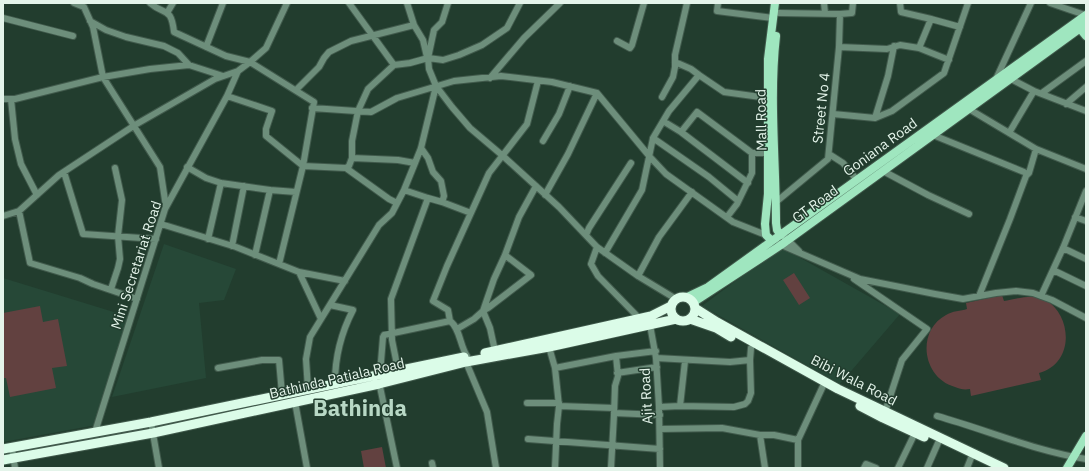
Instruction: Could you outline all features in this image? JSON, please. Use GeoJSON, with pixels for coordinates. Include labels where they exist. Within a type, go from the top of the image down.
{"type":"FeatureCollection","features":[{"type":"Feature","properties":{"kind":"highway"},"geometry":{"type":"LineString","coordinates":[[7,449],[151,422],[335,383],[379,377],[398,370],[467,359],[495,351],[651,316],[679,297],[692,303],[693,316],[690,319]]}},
{"type":"Feature","properties":{"kind":"highway"},"geometry":{"type":"LineString","coordinates":[[673,302],[672,313],[676,319],[683,321],[690,319],[716,328],[823,386],[884,415],[915,433],[993,468]]}},
{"type":"Feature","properties":{"kind":"highway","name":"Bibi Wala Road"},"geometry":{"type":"LineString","coordinates":[[692,303],[717,322],[884,415],[1004,468]]}},
{"type":"Feature","properties":{"kind":"highway","name":"Bathinda Patiala Road"},"geometry":{"type":"LineString","coordinates":[[3,460],[14,463],[295,402],[379,377],[467,359],[549,347],[676,319]]}},
{"type":"Feature","properties":{"kind":"main road"},"geometry":{"type":"LineString","coordinates":[[775,3],[776,16]]}},
{"type":"Feature","properties":{"kind":"main road","name":"Mall Road"},"geometry":{"type":"LineString","coordinates":[[769,238],[765,224],[768,194],[768,59],[779,3]]}},
{"type":"Feature","properties":{"kind":"main road","name":"Goniana Road"},"geometry":{"type":"LineString","coordinates":[[692,303],[708,287],[769,238],[783,240],[857,180],[931,132],[996,79],[1080,25],[1086,15]]}},
{"type":"Feature","properties":{"kind":"main road","name":"Mall Road"},"geometry":{"type":"LineString","coordinates":[[776,16],[774,59],[776,223],[777,230],[783,240]]}},
{"type":"Feature","properties":{"kind":"main road"},"geometry":{"type":"LineString","coordinates":[[1080,25],[1086,36]]}},
{"type":"Feature","properties":{"kind":"main road","name":"GT Road"},"geometry":{"type":"LineString","coordinates":[[692,303],[883,171],[931,132],[969,109],[1011,79],[1080,25]]}},
{"type":"Feature","properties":{"kind":"main road"},"geometry":{"type":"LineString","coordinates":[[1067,468],[1086,436]]}},
{"type":"Feature","properties":{"kind":"street"},"geometry":{"type":"LineString","coordinates":[[150,3],[167,13],[172,19],[174,32],[226,56],[250,62],[314,102],[303,166],[279,264]]}},
{"type":"Feature","properties":{"kind":"street"},"geometry":{"type":"LineString","coordinates":[[167,13],[173,3]]}},
{"type":"Feature","properties":{"kind":"street"},"geometry":{"type":"LineString","coordinates":[[206,47],[223,3]]}},
{"type":"Feature","properties":{"kind":"street"},"geometry":{"type":"LineString","coordinates":[[3,216],[19,212],[64,172],[134,125],[215,79],[238,71],[250,62],[266,48],[287,3]]}},
{"type":"Feature","properties":{"kind":"street"},"geometry":{"type":"LineString","coordinates":[[349,3],[394,65]]}},
{"type":"Feature","properties":{"kind":"street"},"geometry":{"type":"LineString","coordinates":[[407,3],[414,25],[423,40],[428,58],[429,69],[436,86],[470,128],[536,186],[597,247],[673,302]]}},
{"type":"Feature","properties":{"kind":"street"},"geometry":{"type":"LineString","coordinates":[[428,58],[434,30],[442,22],[448,3]]}},
{"type":"Feature","properties":{"kind":"street"},"geometry":{"type":"LineString","coordinates":[[346,168],[350,166],[352,158],[352,141],[358,111],[368,89],[394,65],[410,63],[428,58],[443,60],[482,45],[507,28],[520,3]]}},
{"type":"Feature","properties":{"kind":"street"},"geometry":{"type":"LineString","coordinates":[[490,78],[524,38],[560,3]]}},
{"type":"Feature","properties":{"kind":"street"},"geometry":{"type":"LineString","coordinates":[[617,41],[630,48],[644,3]]}},
{"type":"Feature","properties":{"kind":"street"},"geometry":{"type":"LineString","coordinates":[[662,96],[673,77],[675,55],[687,3]]}},
{"type":"Feature","properties":{"kind":"street"},"geometry":{"type":"LineString","coordinates":[[718,3],[717,11],[776,16],[852,13],[853,3]]}},
{"type":"Feature","properties":{"kind":"street"},"geometry":{"type":"LineString","coordinates":[[824,3],[824,13]]}},
{"type":"Feature","properties":{"kind":"street"},"geometry":{"type":"LineString","coordinates":[[900,3],[901,12],[960,27]]}},
{"type":"Feature","properties":{"kind":"street"},"geometry":{"type":"LineString","coordinates":[[833,114],[875,118],[892,111],[944,73],[968,3]]}},
{"type":"Feature","properties":{"kind":"street"},"geometry":{"type":"LineString","coordinates":[[996,79],[1031,3]]}},
{"type":"Feature","properties":{"kind":"street"},"geometry":{"type":"LineString","coordinates":[[1050,3],[1086,15]]}},
{"type":"Feature","properties":{"kind":"street"},"geometry":{"type":"LineString","coordinates":[[78,4],[84,7],[93,27],[104,77],[160,167],[166,207]]}},
{"type":"Feature","properties":{"kind":"street","name":"Street No 4"},"geometry":{"type":"LineString","coordinates":[[776,202],[828,159],[839,47],[840,14]]}},
{"type":"Feature","properties":{"kind":"street"},"geometry":{"type":"LineString","coordinates":[[3,18],[73,36]]}},
{"type":"Feature","properties":{"kind":"street"},"geometry":{"type":"LineString","coordinates":[[919,48],[930,19]]}},
{"type":"Feature","properties":{"kind":"street"},"geometry":{"type":"LineString","coordinates":[[90,21],[106,30],[126,37],[164,46],[178,53],[189,65]]}},
{"type":"Feature","properties":{"kind":"street"},"geometry":{"type":"LineString","coordinates":[[296,90],[329,52],[351,41],[414,25]]}},
{"type":"Feature","properties":{"kind":"street"},"geometry":{"type":"LineString","coordinates":[[839,47],[887,48],[900,45],[919,48],[948,60]]}},
{"type":"Feature","properties":{"kind":"street"},"geometry":{"type":"LineString","coordinates":[[875,118],[888,76],[894,46]]}},
{"type":"Feature","properties":{"kind":"street"},"geometry":{"type":"LineString","coordinates":[[1042,93],[1086,61]]}},
{"type":"Feature","properties":{"kind":"street"},"geometry":{"type":"LineString","coordinates":[[675,62],[691,69],[724,92],[768,98]]}},
{"type":"Feature","properties":{"kind":"street"},"geometry":{"type":"LineString","coordinates":[[3,99],[11,99],[104,77],[150,69],[189,65],[223,76]]}},
{"type":"Feature","properties":{"kind":"street","name":"Mini Secretariat Road"},"geometry":{"type":"LineString","coordinates":[[95,432],[166,207],[227,96],[238,71]]}},
{"type":"Feature","properties":{"kind":"street"},"geometry":{"type":"LineString","coordinates":[[605,253],[642,190],[653,138],[669,111],[699,75]]}},
{"type":"Feature","properties":{"kind":"street"},"geometry":{"type":"LineString","coordinates":[[312,108],[371,112],[397,98],[436,86],[454,81],[500,76],[570,86],[597,93],[666,174],[733,222],[769,238]]}},
{"type":"Feature","properties":{"kind":"street"},"geometry":{"type":"LineString","coordinates":[[1011,79],[1034,91],[1086,111]]}},
{"type":"Feature","properties":{"kind":"street"},"geometry":{"type":"LineString","coordinates":[[496,468],[487,412],[457,333],[457,329],[450,321],[448,310],[433,301],[447,266],[489,173],[526,124],[538,81]]}},
{"type":"Feature","properties":{"kind":"street"},"geometry":{"type":"LineString","coordinates":[[308,389],[306,359],[310,337],[379,225],[392,213],[404,190],[421,148],[436,86]]}},
{"type":"Feature","properties":{"kind":"street"},"geometry":{"type":"LineString","coordinates":[[544,141],[559,114],[570,86]]}},
{"type":"Feature","properties":{"kind":"street"},"geometry":{"type":"LineString","coordinates":[[1066,104],[1086,87]]}},
{"type":"Feature","properties":{"kind":"street"},"geometry":{"type":"LineString","coordinates":[[1009,134],[1034,91]]}},
{"type":"Feature","properties":{"kind":"street"},"geometry":{"type":"LineString","coordinates":[[545,195],[568,154],[597,93]]}},
{"type":"Feature","properties":{"kind":"street"},"geometry":{"type":"LineString","coordinates":[[227,96],[272,111],[266,129],[266,136],[303,166],[346,168],[389,199],[397,203]]}},
{"type":"Feature","properties":{"kind":"street"},"geometry":{"type":"LineString","coordinates":[[11,99],[15,139],[21,164],[37,195]]}},
{"type":"Feature","properties":{"kind":"street"},"geometry":{"type":"LineString","coordinates":[[969,109],[1036,149],[1086,169]]}},
{"type":"Feature","properties":{"kind":"street"},"geometry":{"type":"LineString","coordinates":[[681,132],[697,112],[752,153],[767,153]]}},
{"type":"Feature","properties":{"kind":"street"},"geometry":{"type":"LineString","coordinates":[[663,121],[681,132],[748,184]]}},
{"type":"Feature","properties":{"kind":"street"},"geometry":{"type":"LineString","coordinates":[[931,132],[1024,172]]}},
{"type":"Feature","properties":{"kind":"street"},"geometry":{"type":"LineString","coordinates":[[653,138],[709,177],[737,200]]}},
{"type":"Feature","properties":{"kind":"street"},"geometry":{"type":"LineString","coordinates":[[421,148],[428,158],[433,172],[441,181],[444,196],[442,202]]}},
{"type":"Feature","properties":{"kind":"street"},"geometry":{"type":"LineString","coordinates":[[979,296],[1026,176],[1029,173],[1036,149]]}},
{"type":"Feature","properties":{"kind":"street"},"geometry":{"type":"LineString","coordinates":[[727,217],[737,204],[737,200],[748,184],[752,173],[752,153]]}},
{"type":"Feature","properties":{"kind":"street"},"geometry":{"type":"LineString","coordinates":[[829,154],[843,163],[857,180]]}},
{"type":"Feature","properties":{"kind":"street"},"geometry":{"type":"LineString","coordinates":[[352,158],[398,160],[415,163]]}},
{"type":"Feature","properties":{"kind":"street"},"geometry":{"type":"LineString","coordinates":[[586,235],[631,163]]}},
{"type":"Feature","properties":{"kind":"street"},"geometry":{"type":"LineString","coordinates":[[187,167],[206,178],[221,183],[296,192]]}},
{"type":"Feature","properties":{"kind":"street"},"geometry":{"type":"LineString","coordinates":[[111,289],[120,259],[118,236],[122,200],[115,168]]}},
{"type":"Feature","properties":{"kind":"street"},"geometry":{"type":"LineString","coordinates":[[883,171],[928,195],[969,214]]}},
{"type":"Feature","properties":{"kind":"street"},"geometry":{"type":"LineString","coordinates":[[64,172],[83,234],[156,239]]}},
{"type":"Feature","properties":{"kind":"street"},"geometry":{"type":"LineString","coordinates":[[208,239],[221,183]]}},
{"type":"Feature","properties":{"kind":"street"},"geometry":{"type":"LineString","coordinates":[[232,246],[244,186]]}},
{"type":"Feature","properties":{"kind":"street"},"geometry":{"type":"LineString","coordinates":[[495,351],[490,328],[483,311],[519,217],[536,186]]}},
{"type":"Feature","properties":{"kind":"street"},"geometry":{"type":"LineString","coordinates":[[255,255],[270,190]]}},
{"type":"Feature","properties":{"kind":"street"},"geometry":{"type":"LineString","coordinates":[[404,190],[471,213]]}},
{"type":"Feature","properties":{"kind":"street"},"geometry":{"type":"LineString","coordinates":[[1041,296],[1063,248],[1086,190]]}},
{"type":"Feature","properties":{"kind":"street"},"geometry":{"type":"LineString","coordinates":[[638,276],[659,237],[692,192]]}},
{"type":"Feature","properties":{"kind":"street"},"geometry":{"type":"LineString","coordinates":[[398,370],[392,340],[391,298],[428,198]]}},
{"type":"Feature","properties":{"kind":"street"},"geometry":{"type":"LineString","coordinates":[[19,212],[30,263],[138,298]]}},
{"type":"Feature","properties":{"kind":"street"},"geometry":{"type":"LineString","coordinates":[[1075,217],[1086,221]]}},
{"type":"Feature","properties":{"kind":"street"},"geometry":{"type":"LineString","coordinates":[[161,224],[232,246],[300,272],[345,281]]}},
{"type":"Feature","properties":{"kind":"street"},"geometry":{"type":"LineString","coordinates":[[783,240],[800,252],[860,279],[963,299],[1016,291],[1033,293],[1052,300],[1086,318]]}},
{"type":"Feature","properties":{"kind":"street"},"geometry":{"type":"LineString","coordinates":[[597,247],[591,264],[598,276],[639,318]]}},
{"type":"Feature","properties":{"kind":"street"},"geometry":{"type":"LineString","coordinates":[[1063,248],[1086,259]]}},
{"type":"Feature","properties":{"kind":"street"},"geometry":{"type":"LineString","coordinates":[[457,329],[474,319],[531,275],[505,255]]}},
{"type":"Feature","properties":{"kind":"street"},"geometry":{"type":"LineString","coordinates":[[841,270],[928,329],[902,360],[884,415]]}},
{"type":"Feature","properties":{"kind":"street"},"geometry":{"type":"LineString","coordinates":[[1053,270],[1086,286]]}},
{"type":"Feature","properties":{"kind":"street"},"geometry":{"type":"LineString","coordinates":[[300,272],[321,319]]}},
{"type":"Feature","properties":{"kind":"street"},"geometry":{"type":"LineString","coordinates":[[330,305],[352,310],[339,347],[335,365],[335,383]]}},
{"type":"Feature","properties":{"kind":"street"},"geometry":{"type":"LineString","coordinates":[[397,468],[379,377],[383,337],[384,335],[450,321]]}},
{"type":"Feature","properties":{"kind":"street","name":"Ajit Road"},"geometry":{"type":"LineString","coordinates":[[650,325],[652,340],[656,351],[660,415],[660,468]]}},
{"type":"Feature","properties":{"kind":"street"},"geometry":{"type":"LineString","coordinates":[[549,347],[555,368],[559,405],[555,468]]}},
{"type":"Feature","properties":{"kind":"street"},"geometry":{"type":"LineString","coordinates":[[659,407],[734,407],[745,404],[751,393],[751,348]]}},
{"type":"Feature","properties":{"kind":"street"},"geometry":{"type":"LineString","coordinates":[[555,368],[616,356],[656,351]]}},
{"type":"Feature","properties":{"kind":"street"},"geometry":{"type":"LineString","coordinates":[[611,468],[617,373],[616,356]]}},
{"type":"Feature","properties":{"kind":"street"},"geometry":{"type":"LineString","coordinates":[[656,358],[730,362],[750,360]]}},
{"type":"Feature","properties":{"kind":"street"},"geometry":{"type":"LineString","coordinates":[[218,368],[262,360],[278,360],[282,394]]}},
{"type":"Feature","properties":{"kind":"street"},"geometry":{"type":"LineString","coordinates":[[680,406],[686,360]]}},
{"type":"Feature","properties":{"kind":"street"},"geometry":{"type":"LineString","coordinates":[[617,373],[657,367]]}},
{"type":"Feature","properties":{"kind":"street"},"geometry":{"type":"LineString","coordinates":[[798,468],[798,440],[823,386]]}},
{"type":"Feature","properties":{"kind":"street"},"geometry":{"type":"LineString","coordinates":[[295,402],[307,468]]}},
{"type":"Feature","properties":{"kind":"street"},"geometry":{"type":"LineString","coordinates":[[527,403],[660,415]]}},
{"type":"Feature","properties":{"kind":"street"},"geometry":{"type":"LineString","coordinates":[[937,416],[1016,442],[1086,459]]}},
{"type":"Feature","properties":{"kind":"street"},"geometry":{"type":"LineString","coordinates":[[151,422],[159,468]]}},
{"type":"Feature","properties":{"kind":"street"},"geometry":{"type":"LineString","coordinates":[[660,429],[722,428],[798,440]]}},
{"type":"Feature","properties":{"kind":"street"},"geometry":{"type":"LineString","coordinates":[[898,468],[915,433]]}},
{"type":"Feature","properties":{"kind":"street"},"geometry":{"type":"LineString","coordinates":[[760,435],[764,468]]}},
{"type":"Feature","properties":{"kind":"street"},"geometry":{"type":"LineString","coordinates":[[528,439],[660,449]]}},
{"type":"Feature","properties":{"kind":"street"},"geometry":{"type":"LineString","coordinates":[[926,468],[938,443]]}},
{"type":"Feature","properties":{"kind":"street"},"geometry":{"type":"LineString","coordinates":[[3,464],[14,463],[7,449]]}},
{"type":"Feature","properties":{"kind":"street"},"geometry":{"type":"LineString","coordinates":[[967,468],[971,458]]}},
{"type":"Feature","properties":{"kind":"street"},"geometry":{"type":"LineString","coordinates":[[864,468],[866,464],[876,468]]}},
{"type":"Feature","properties":{"kind":"shaded area"},"geometry":{"type":"Polygon","coordinates":[[[164,244],[236,269],[224,300],[199,303],[206,378],[112,397],[164,244]]]}},
{"type":"Feature","properties":{"kind":"shaded area"},"geometry":{"type":"Polygon","coordinates":[[[781,247],[900,314],[840,384],[702,306],[781,247]]]}},
{"type":"Feature","properties":{"kind":"shaded area"},"geometry":{"type":"Polygon","coordinates":[[[794,273],[810,298],[799,305],[783,280],[794,273]]]}},
{"type":"Feature","properties":{"kind":"shaded area"},"geometry":{"type":"Polygon","coordinates":[[[3,278],[130,317],[96,425],[3,442],[3,278]]]}},
{"type":"Feature","properties":{"kind":"shaded area"},"geometry":{"type":"Polygon","coordinates":[[[1002,295],[1004,301],[1025,297],[1036,297],[1046,300],[1055,308],[1061,317],[1065,328],[1066,340],[1064,350],[1059,360],[1050,368],[1039,373],[1041,380],[971,396],[970,389],[955,387],[944,382],[935,374],[927,354],[927,342],[930,332],[936,322],[946,315],[967,309],[966,303],[1002,295]]]}},
{"type":"Feature","properties":{"kind":"shaded area"},"geometry":{"type":"Polygon","coordinates":[[[40,306],[43,322],[58,319],[67,366],[52,368],[56,388],[10,397],[6,378],[3,378],[3,313],[40,306]]]}},
{"type":"Feature","properties":{"kind":"shaded area"},"geometry":{"type":"Polygon","coordinates":[[[382,447],[386,468],[364,468],[361,451],[382,447]]]}},
{"type":"Feature","properties":{"kind":"district","name":"Bathinda"},"geometry":{"type":"Point","coordinates":[360,407]}}]}
